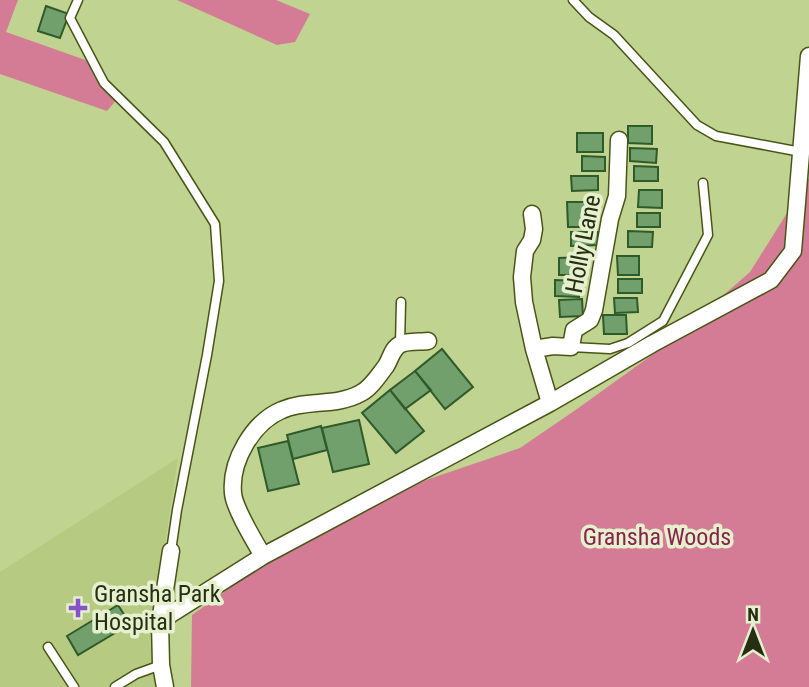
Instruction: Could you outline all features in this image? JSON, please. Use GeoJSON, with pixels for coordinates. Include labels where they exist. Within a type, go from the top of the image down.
{"type":"FeatureCollection","features":[{"type":"Feature","properties":{"kind":"street"},"geometry":{"type":"LineString","coordinates":[[160,622],[263,556],[550,403],[771,280],[801,250],[801,152],[809,56]]}},
{"type":"Feature","properties":{"kind":"street","name":"Holly Lane"},"geometry":{"type":"LineString","coordinates":[[571,347],[574,330],[590,320],[594,310],[610,219],[617,196],[618,140]]}},
{"type":"Feature","properties":{"kind":"street","name":"Holly Lane"},"geometry":{"type":"LineString","coordinates":[[532,214],[534,229],[532,240],[525,251],[522,277],[524,302],[550,403]]}},
{"type":"Feature","properties":{"kind":"street"},"geometry":{"type":"LineString","coordinates":[[263,556],[233,495],[235,469],[258,426],[282,410],[338,402],[364,392],[400,344],[428,341]]}},
{"type":"Feature","properties":{"kind":"street"},"geometry":{"type":"LineString","coordinates":[[534,349],[571,347]]}},
{"type":"Feature","properties":{"kind":"street"},"geometry":{"type":"LineString","coordinates":[[165,687],[161,665],[160,622],[171,551]]}},
{"type":"Feature","properties":{"kind":"lane"},"geometry":{"type":"LineString","coordinates":[[78,0],[70,18],[104,83],[164,142],[215,224],[219,281],[171,551]]}},
{"type":"Feature","properties":{"kind":"lane"},"geometry":{"type":"LineString","coordinates":[[573,0],[589,17],[614,35],[696,125],[716,136],[801,152]]}},
{"type":"Feature","properties":{"kind":"lane"},"geometry":{"type":"LineString","coordinates":[[571,347],[610,349],[628,343],[663,321],[708,235],[703,183]]}},
{"type":"Feature","properties":{"kind":"lane"},"geometry":{"type":"LineString","coordinates":[[400,344],[401,302]]}},
{"type":"Feature","properties":{"kind":"lane"},"geometry":{"type":"LineString","coordinates":[[48,647],[74,687]]}},
{"type":"Feature","properties":{"kind":"lane"},"geometry":{"type":"LineString","coordinates":[[115,687],[136,674],[161,665]]}},
{"type":"Feature","properties":{"kind":"shaded area","name":"Gransha Park Hospital"},"geometry":{"type":"Polygon","coordinates":[[[178,458],[150,643],[158,687],[0,687],[0,572],[178,458]]]}},
{"type":"Feature","properties":{"kind":"green space"},"geometry":{"type":"Polygon","coordinates":[[[0,0],[18,0],[6,32],[94,63],[119,97],[107,111],[0,74],[0,0]]]}},
{"type":"Feature","properties":{"kind":"green space"},"geometry":{"type":"Polygon","coordinates":[[[177,0],[276,0],[310,14],[295,42],[277,45],[177,0]]]}},
{"type":"Feature","properties":{"kind":"green space","name":"Gransha Woods"},"geometry":{"type":"Polygon","coordinates":[[[809,178],[809,687],[191,687],[192,615],[272,558],[364,506],[429,479],[520,448],[577,409],[670,342],[750,272],[809,178]]]}},
{"type":"Feature","properties":{"kind":"building"},"geometry":{"type":"Polygon","coordinates":[[[46,6],[69,14],[60,38],[38,31],[46,6]]]}},
{"type":"Feature","properties":{"kind":"building"},"geometry":{"type":"Polygon","coordinates":[[[628,126],[652,126],[652,144],[628,143],[628,126]]]}},
{"type":"Feature","properties":{"kind":"building"},"geometry":{"type":"Polygon","coordinates":[[[577,133],[603,133],[603,152],[577,152],[577,133]]]}},
{"type":"Feature","properties":{"kind":"building"},"geometry":{"type":"Polygon","coordinates":[[[630,148],[657,149],[656,163],[630,161],[630,148]]]}},
{"type":"Feature","properties":{"kind":"building"},"geometry":{"type":"Polygon","coordinates":[[[582,156],[605,157],[605,171],[582,171],[582,156]]]}},
{"type":"Feature","properties":{"kind":"building"},"geometry":{"type":"Polygon","coordinates":[[[634,166],[658,167],[658,181],[634,181],[634,166]]]}},
{"type":"Feature","properties":{"kind":"building"},"geometry":{"type":"Polygon","coordinates":[[[571,176],[598,176],[598,190],[572,191],[571,176]]]}},
{"type":"Feature","properties":{"kind":"building"},"geometry":{"type":"Polygon","coordinates":[[[639,190],[662,190],[662,208],[638,207],[639,190]]]}},
{"type":"Feature","properties":{"kind":"building"},"geometry":{"type":"Polygon","coordinates":[[[567,202],[597,202],[597,227],[568,227],[567,202]]]}},
{"type":"Feature","properties":{"kind":"building"},"geometry":{"type":"Polygon","coordinates":[[[637,213],[660,213],[660,227],[637,227],[637,213]]]}},
{"type":"Feature","properties":{"kind":"building"},"geometry":{"type":"Polygon","coordinates":[[[628,231],[653,232],[652,247],[628,247],[628,231]]]}},
{"type":"Feature","properties":{"kind":"building"},"geometry":{"type":"Polygon","coordinates":[[[571,232],[598,232],[598,245],[571,246],[571,232]]]}},
{"type":"Feature","properties":{"kind":"building"},"geometry":{"type":"Polygon","coordinates":[[[617,256],[639,256],[639,275],[618,275],[617,256]]]}},
{"type":"Feature","properties":{"kind":"building"},"geometry":{"type":"Polygon","coordinates":[[[584,257],[585,275],[559,275],[559,258],[584,257]]]}},
{"type":"Feature","properties":{"kind":"building"},"geometry":{"type":"Polygon","coordinates":[[[618,279],[642,279],[642,293],[618,293],[618,279]]]}},
{"type":"Feature","properties":{"kind":"building"},"geometry":{"type":"Polygon","coordinates":[[[555,280],[580,281],[579,297],[555,296],[555,280]]]}},
{"type":"Feature","properties":{"kind":"building"},"geometry":{"type":"Polygon","coordinates":[[[614,298],[637,298],[638,312],[615,313],[614,298]]]}},
{"type":"Feature","properties":{"kind":"building"},"geometry":{"type":"Polygon","coordinates":[[[582,299],[583,316],[560,317],[559,300],[582,299]]]}},
{"type":"Feature","properties":{"kind":"building"},"geometry":{"type":"Polygon","coordinates":[[[603,315],[626,315],[627,334],[604,334],[603,315]]]}},
{"type":"Feature","properties":{"kind":"building"},"geometry":{"type":"Polygon","coordinates":[[[442,349],[473,387],[445,409],[415,371],[442,349]]]}},
{"type":"Feature","properties":{"kind":"building"},"geometry":{"type":"Polygon","coordinates":[[[415,371],[431,390],[405,409],[390,390],[415,371]]]}},
{"type":"Feature","properties":{"kind":"building"},"geometry":{"type":"Polygon","coordinates":[[[390,390],[424,431],[396,453],[362,413],[390,390]]]}},
{"type":"Feature","properties":{"kind":"building"},"geometry":{"type":"Polygon","coordinates":[[[359,420],[369,464],[333,472],[322,428],[359,420]]]}},
{"type":"Feature","properties":{"kind":"building"},"geometry":{"type":"Polygon","coordinates":[[[321,426],[327,450],[293,459],[287,435],[321,426]]]}},
{"type":"Feature","properties":{"kind":"building"},"geometry":{"type":"Polygon","coordinates":[[[288,441],[299,484],[268,491],[258,448],[288,441]]]}},
{"type":"Feature","properties":{"kind":"building"},"geometry":{"type":"Polygon","coordinates":[[[118,605],[130,624],[78,655],[67,636],[118,605]]]}},
{"type":"Feature","properties":{"kind":"place","name":"Gransha Park Hospital"},"geometry":{"type":"Point","coordinates":[78,608]}}]}
